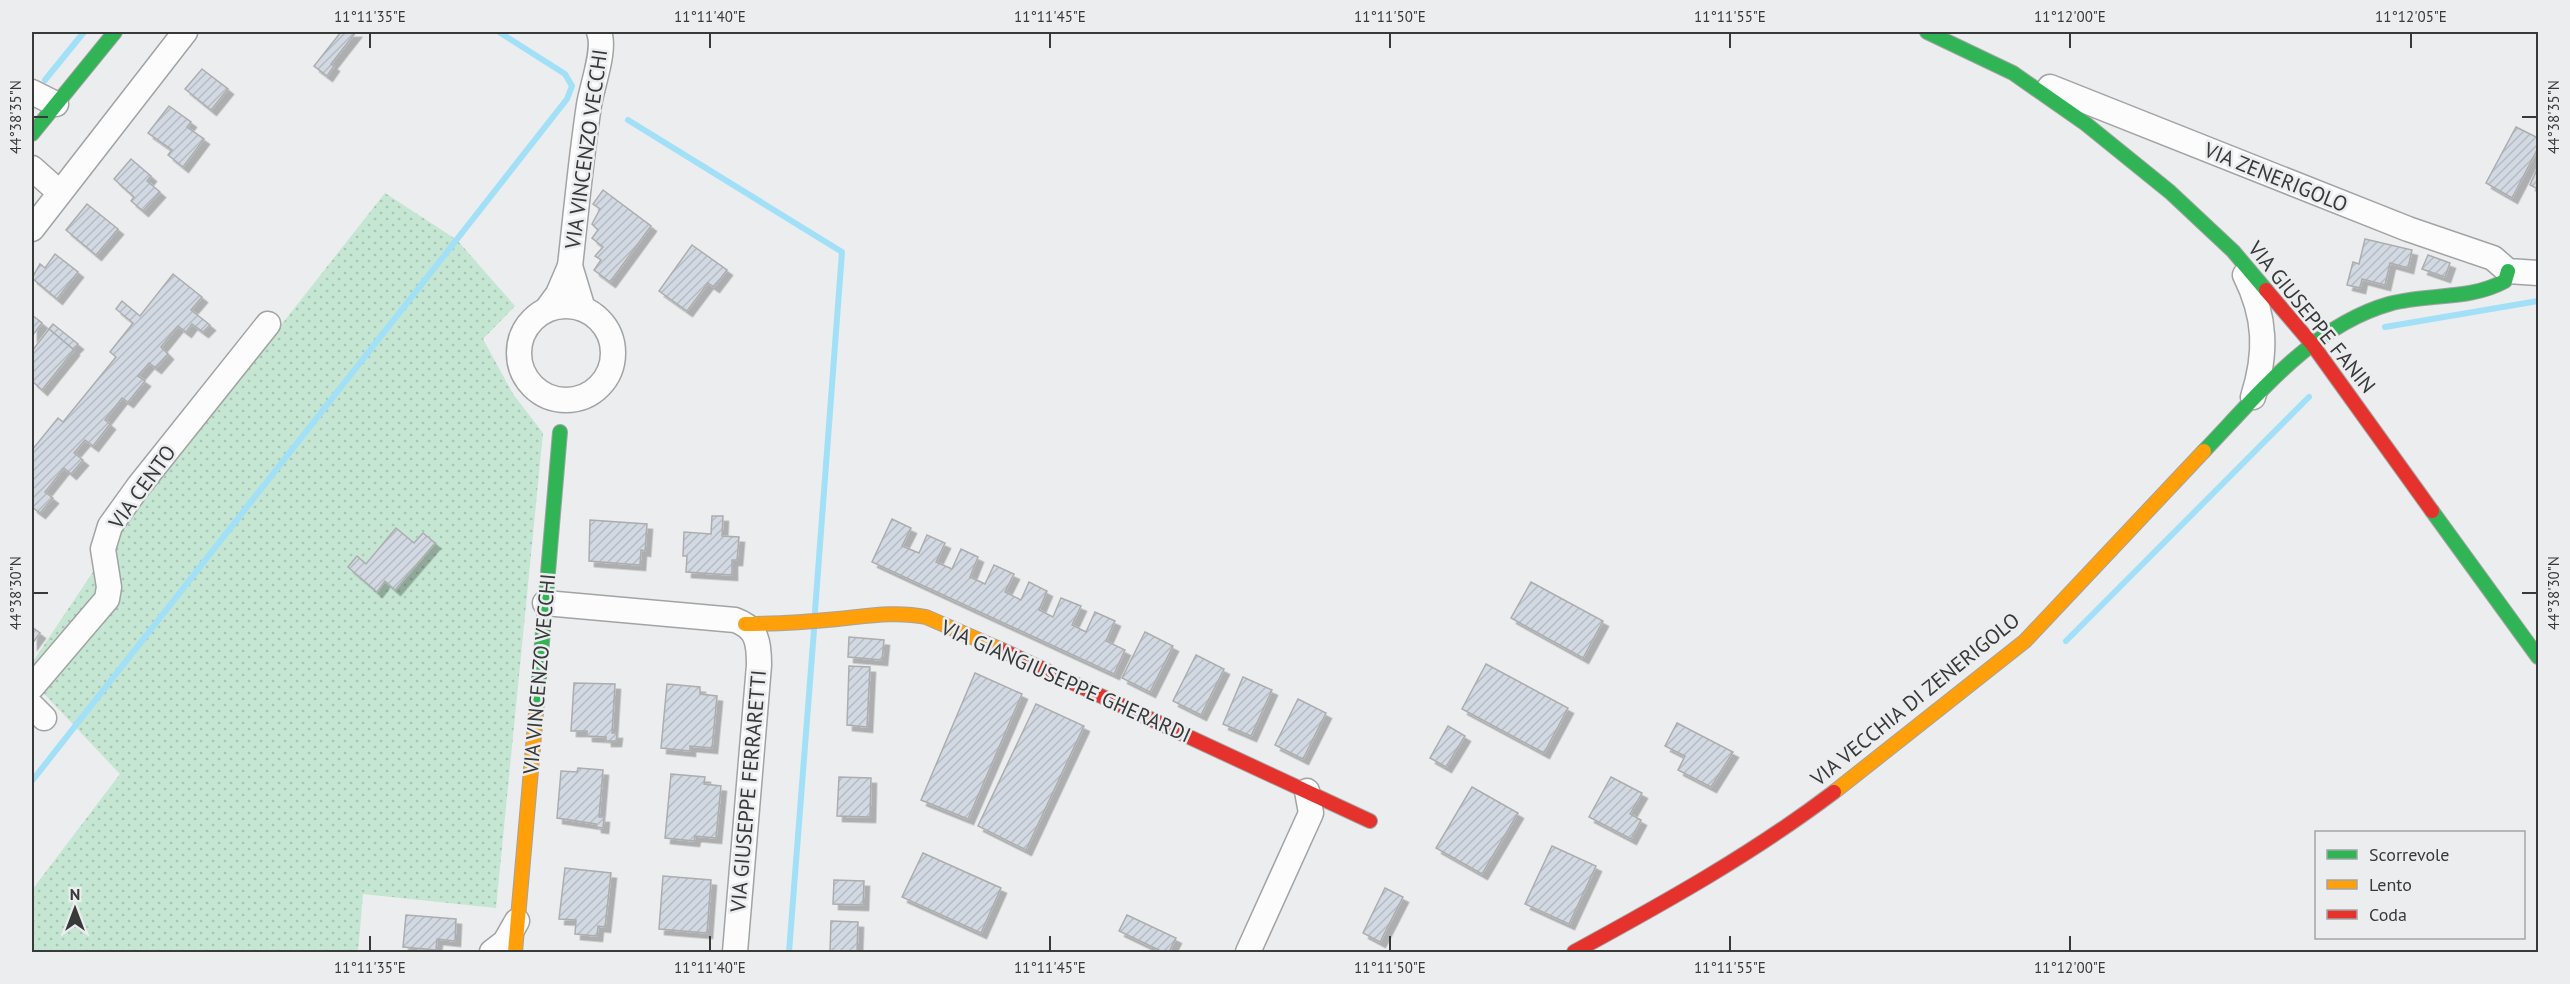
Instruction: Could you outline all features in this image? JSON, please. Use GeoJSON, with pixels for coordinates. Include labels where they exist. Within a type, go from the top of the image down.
{"type":"FeatureCollection","features":[{"type":"Feature","properties":{"kind":"street"},"geometry":{"type":"LineString","coordinates":[[32,134],[115,32]]}},
{"type":"Feature","properties":{"kind":"street"},"geometry":{"type":"LineString","coordinates":[[32,229],[184,32]]}},
{"type":"Feature","properties":{"kind":"street","name":"VIA VINCENZO VECCHI"},"geometry":{"type":"LineString","coordinates":[[547,309],[558,294],[570,267],[589,104],[601,37],[599,32]]}},
{"type":"Feature","properties":{"kind":"street","name":"VIA GIUSEPPE FANIN"},"geometry":{"type":"LineString","coordinates":[[1927,32],[2013,73],[2086,124],[2170,192],[2233,251],[2312,344],[2538,657]]}},
{"type":"Feature","properties":{"kind":"street","name":"VIA ZENERIGOLO"},"geometry":{"type":"LineString","coordinates":[[2013,73],[2408,230],[2493,258],[2508,271],[2538,273]]}},
{"type":"Feature","properties":{"kind":"street"},"geometry":{"type":"LineString","coordinates":[[32,92],[56,104]]}},
{"type":"Feature","properties":{"kind":"street"},"geometry":{"type":"LineString","coordinates":[[32,168],[59,192]]}},
{"type":"Feature","properties":{"kind":"street"},"geometry":{"type":"LineString","coordinates":[[2233,251],[2252,290],[2262,320],[2262,368],[2252,400]]}},
{"type":"Feature","properties":{"kind":"street","name":"VIA VINCENZO VECCHI"},"geometry":{"type":"LineString","coordinates":[[570,267],[583,309]]}},
{"type":"Feature","properties":{"kind":"street","name":"VIA VECCHIA DI ZENERIGOLO"},"geometry":{"type":"LineString","coordinates":[[1574,952],[1708,878],[1789,826],[2025,641],[2252,400],[2312,344],[2349,321],[2390,304],[2493,289],[2505,280],[2508,271]]}},
{"type":"Feature","properties":{"kind":"street"},"geometry":{"type":"LineString","coordinates":[[567,306],[583,309],[604,325],[612,340],[613,361],[606,378],[598,389],[583,398],[563,401],[545,396],[530,386],[521,370],[518,352],[522,334],[533,318],[547,309],[567,306]]}},
{"type":"Feature","properties":{"kind":"street","name":"VIA CENTO"},"geometry":{"type":"LineString","coordinates":[[32,687],[108,599],[109,587],[103,549],[110,526],[138,487],[268,324]]}},
{"type":"Feature","properties":{"kind":"street","name":"VIA VINCENZO VECCHI"},"geometry":{"type":"LineString","coordinates":[[545,396],[560,432]]}},
{"type":"Feature","properties":{"kind":"street","name":"VIA VINCENZO VECCHI"},"geometry":{"type":"LineString","coordinates":[[516,952],[560,432],[572,409],[583,398]]}},
{"type":"Feature","properties":{"kind":"street","name":"VIA GIANGIUSEPPE GHERARDI"},"geometry":{"type":"LineString","coordinates":[[545,603],[735,620],[749,627],[911,614],[926,617],[1370,820]]}},
{"type":"Feature","properties":{"kind":"street","name":"VIA GIUSEPPE FERRARETTI"},"geometry":{"type":"LineString","coordinates":[[735,952],[759,665],[759,642],[749,627]]}},
{"type":"Feature","properties":{"kind":"street"},"geometry":{"type":"LineString","coordinates":[[1248,952],[1311,813],[1307,791]]}},
{"type":"Feature","properties":{"kind":"street","name":"VIA VINCENZO VECCHI"},"geometry":{"type":"LineString","coordinates":[[492,952],[508,937],[519,916]]}},
{"type":"Feature","properties":{"kind":"green space"},"geometry":{"type":"Polygon","coordinates":[[[385,193],[457,240],[515,306],[483,339],[513,394],[543,433],[496,908],[363,894],[358,952],[32,952],[32,890],[120,774],[32,681],[32,663],[127,521],[385,193]]]}},
{"type":"Feature","properties":{"kind":"building"},"geometry":{"type":"Polygon","coordinates":[[[341,32],[356,32],[331,64],[334,66],[327,76],[314,66],[341,32]]]}},
{"type":"Feature","properties":{"kind":"building"},"geometry":{"type":"Polygon","coordinates":[[[202,69],[228,89],[211,110],[185,89],[202,69]]]}},
{"type":"Feature","properties":{"kind":"building"},"geometry":{"type":"Polygon","coordinates":[[[169,106],[191,122],[187,127],[204,139],[183,167],[168,155],[172,150],[148,133],[169,106]]]}},
{"type":"Feature","properties":{"kind":"building"},"geometry":{"type":"Polygon","coordinates":[[[2516,127],[2538,138],[2538,148],[2512,198],[2486,183],[2516,127]]]}},
{"type":"Feature","properties":{"kind":"building"},"geometry":{"type":"Polygon","coordinates":[[[131,159],[151,176],[147,181],[160,192],[143,211],[131,201],[134,197],[114,179],[131,159]]]}},
{"type":"Feature","properties":{"kind":"building"},"geometry":{"type":"Polygon","coordinates":[[[2538,167],[2538,189],[2530,185],[2538,167]]]}},
{"type":"Feature","properties":{"kind":"building"},"geometry":{"type":"Polygon","coordinates":[[[603,190],[651,226],[610,282],[594,270],[601,260],[595,256],[603,247],[592,238],[598,230],[592,224],[600,209],[593,204],[603,190]]]}},
{"type":"Feature","properties":{"kind":"building"},"geometry":{"type":"Polygon","coordinates":[[[87,204],[118,229],[96,255],[66,230],[87,204]]]}},
{"type":"Feature","properties":{"kind":"building"},"geometry":{"type":"Polygon","coordinates":[[[2365,239],[2412,250],[2408,268],[2390,263],[2385,285],[2362,279],[2360,288],[2347,285],[2353,262],[2359,264],[2365,239]]]}},
{"type":"Feature","properties":{"kind":"building"},"geometry":{"type":"Polygon","coordinates":[[[692,245],[727,270],[714,287],[708,283],[687,311],[659,291],[692,245]]]}},
{"type":"Feature","properties":{"kind":"building"},"geometry":{"type":"Polygon","coordinates":[[[55,254],[78,272],[57,299],[32,278],[40,264],[45,268],[55,254]]]}},
{"type":"Feature","properties":{"kind":"building"},"geometry":{"type":"Polygon","coordinates":[[[2428,255],[2450,263],[2445,277],[2422,269],[2428,255]]]}},
{"type":"Feature","properties":{"kind":"building"},"geometry":{"type":"Polygon","coordinates":[[[173,274],[202,297],[191,310],[210,325],[203,332],[192,324],[186,332],[178,326],[161,347],[168,354],[156,368],[149,363],[138,376],[145,381],[128,402],[122,398],[105,420],[110,424],[93,446],[85,440],[74,453],[83,460],[71,474],[64,468],[45,492],[53,498],[40,513],[32,507],[32,450],[58,418],[63,422],[116,357],[110,352],[133,323],[116,309],[122,301],[140,316],[173,274]]]}},
{"type":"Feature","properties":{"kind":"building"},"geometry":{"type":"Polygon","coordinates":[[[32,315],[42,323],[32,336],[32,315]]]}},
{"type":"Feature","properties":{"kind":"building"},"geometry":{"type":"Polygon","coordinates":[[[53,324],[78,344],[73,349],[49,329],[53,324]]]}},
{"type":"Feature","properties":{"kind":"building"},"geometry":{"type":"Polygon","coordinates":[[[49,329],[74,350],[42,390],[32,381],[32,351],[49,329]]]}},
{"type":"Feature","properties":{"kind":"building"},"geometry":{"type":"Polygon","coordinates":[[[712,516],[723,516],[722,536],[739,537],[737,560],[732,560],[732,575],[686,572],[687,556],[683,556],[684,532],[711,534],[712,516]]]}},
{"type":"Feature","properties":{"kind":"building"},"geometry":{"type":"Polygon","coordinates":[[[892,519],[911,528],[902,546],[919,553],[927,535],[945,543],[936,562],[952,569],[961,549],[978,557],[970,577],[985,584],[994,565],[1014,574],[1005,592],[1021,600],[1029,582],[1047,591],[1039,610],[1053,617],[1061,598],[1081,606],[1072,625],[1086,632],[1095,612],[1115,621],[1106,641],[1125,650],[1114,674],[872,562],[892,519]]]}},
{"type":"Feature","properties":{"kind":"building"},"geometry":{"type":"Polygon","coordinates":[[[590,520],[647,524],[645,551],[641,550],[640,565],[589,561],[590,520]]]}},
{"type":"Feature","properties":{"kind":"building"},"geometry":{"type":"Polygon","coordinates":[[[396,528],[414,543],[423,533],[435,543],[395,590],[385,581],[377,592],[348,567],[357,556],[366,564],[396,528]]]}},
{"type":"Feature","properties":{"kind":"building"},"geometry":{"type":"Polygon","coordinates":[[[1531,582],[1603,621],[1583,658],[1511,618],[1531,582]]]}},
{"type":"Feature","properties":{"kind":"building"},"geometry":{"type":"Polygon","coordinates":[[[32,627],[40,633],[32,644],[32,627]]]}},
{"type":"Feature","properties":{"kind":"building"},"geometry":{"type":"Polygon","coordinates":[[[1145,632],[1173,646],[1150,692],[1122,678],[1145,632]]]}},
{"type":"Feature","properties":{"kind":"building"},"geometry":{"type":"Polygon","coordinates":[[[849,637],[884,640],[882,660],[848,657],[849,637]]]}},
{"type":"Feature","properties":{"kind":"building"},"geometry":{"type":"Polygon","coordinates":[[[1196,655],[1224,669],[1201,715],[1173,701],[1196,655]]]}},
{"type":"Feature","properties":{"kind":"building"},"geometry":{"type":"Polygon","coordinates":[[[1486,664],[1568,708],[1544,753],[1462,709],[1486,664]]]}},
{"type":"Feature","properties":{"kind":"building"},"geometry":{"type":"Polygon","coordinates":[[[849,666],[870,667],[867,727],[847,725],[849,666]]]}},
{"type":"Feature","properties":{"kind":"building"},"geometry":{"type":"Polygon","coordinates":[[[975,673],[1022,694],[968,819],[921,800],[975,673]]]}},
{"type":"Feature","properties":{"kind":"building"},"geometry":{"type":"Polygon","coordinates":[[[1243,677],[1272,690],[1251,736],[1223,724],[1243,677]]]}},
{"type":"Feature","properties":{"kind":"building"},"geometry":{"type":"Polygon","coordinates":[[[574,683],[615,684],[612,733],[617,733],[616,741],[606,741],[606,737],[587,736],[587,731],[571,731],[574,683]]]}},
{"type":"Feature","properties":{"kind":"building"},"geometry":{"type":"Polygon","coordinates":[[[667,684],[700,687],[700,694],[717,696],[712,748],[690,746],[690,751],[661,748],[667,684]]]}},
{"type":"Feature","properties":{"kind":"building"},"geometry":{"type":"Polygon","coordinates":[[[1298,699],[1326,713],[1303,759],[1275,745],[1298,699]]]}},
{"type":"Feature","properties":{"kind":"building"},"geometry":{"type":"Polygon","coordinates":[[[1036,704],[1084,726],[1026,850],[978,826],[1036,704]]]}},
{"type":"Feature","properties":{"kind":"building"},"geometry":{"type":"Polygon","coordinates":[[[1677,723],[1733,752],[1711,787],[1678,770],[1685,756],[1665,746],[1677,723]]]}},
{"type":"Feature","properties":{"kind":"building"},"geometry":{"type":"Polygon","coordinates":[[[1448,726],[1465,736],[1446,767],[1430,758],[1448,726]]]}},
{"type":"Feature","properties":{"kind":"building"},"geometry":{"type":"Polygon","coordinates":[[[578,768],[603,770],[599,817],[604,817],[603,828],[596,827],[596,824],[557,818],[561,771],[577,772],[578,768]]]}},
{"type":"Feature","properties":{"kind":"building"},"geometry":{"type":"Polygon","coordinates":[[[671,774],[705,777],[704,784],[721,786],[716,838],[695,836],[694,841],[665,838],[671,774]]]}},
{"type":"Feature","properties":{"kind":"building"},"geometry":{"type":"Polygon","coordinates":[[[839,777],[871,778],[870,817],[837,816],[839,777]]]}},
{"type":"Feature","properties":{"kind":"building"},"geometry":{"type":"Polygon","coordinates":[[[1611,777],[1642,793],[1630,814],[1641,820],[1631,839],[1589,817],[1611,777]]]}},
{"type":"Feature","properties":{"kind":"building"},"geometry":{"type":"Polygon","coordinates":[[[1472,787],[1518,813],[1482,874],[1436,848],[1472,787]]]}},
{"type":"Feature","properties":{"kind":"building"},"geometry":{"type":"Polygon","coordinates":[[[1552,846],[1596,866],[1569,924],[1525,904],[1552,846]]]}},
{"type":"Feature","properties":{"kind":"building"},"geometry":{"type":"Polygon","coordinates":[[[923,853],[1001,888],[981,933],[902,897],[923,853]]]}},
{"type":"Feature","properties":{"kind":"building"},"geometry":{"type":"Polygon","coordinates":[[[565,868],[611,873],[605,927],[598,926],[597,936],[575,934],[576,920],[559,919],[565,868]]]}},
{"type":"Feature","properties":{"kind":"building"},"geometry":{"type":"Polygon","coordinates":[[[663,876],[711,880],[707,933],[659,929],[663,876]]]}},
{"type":"Feature","properties":{"kind":"building"},"geometry":{"type":"Polygon","coordinates":[[[834,880],[864,881],[863,905],[833,904],[834,880]]]}},
{"type":"Feature","properties":{"kind":"building"},"geometry":{"type":"Polygon","coordinates":[[[1385,888],[1403,897],[1380,942],[1363,933],[1385,888]]]}},
{"type":"Feature","properties":{"kind":"building"},"geometry":{"type":"Polygon","coordinates":[[[406,915],[456,919],[455,941],[437,939],[436,950],[403,947],[406,915]]]}},
{"type":"Feature","properties":{"kind":"building"},"geometry":{"type":"Polygon","coordinates":[[[1127,915],[1176,938],[1169,952],[1163,952],[1119,931],[1127,915]]]}},
{"type":"Feature","properties":{"kind":"building"},"geometry":{"type":"Polygon","coordinates":[[[831,921],[858,922],[857,952],[830,952],[831,921]]]}},
{"type":"Feature","properties":{"kind":"waterway"},"geometry":{"type":"LineString","coordinates":[[45,80],[84,32]]}},
{"type":"Feature","properties":{"kind":"waterway"},"geometry":{"type":"LineString","coordinates":[[32,781],[567,99],[572,86],[565,74],[499,32]]}},
{"type":"Feature","properties":{"kind":"waterway"},"geometry":{"type":"LineString","coordinates":[[628,120],[842,252],[815,611]]}},
{"type":"Feature","properties":{"kind":"waterway"},"geometry":{"type":"LineString","coordinates":[[2385,327],[2538,301]]}},
{"type":"Feature","properties":{"kind":"waterway"},"geometry":{"type":"LineString","coordinates":[[2066,641],[2309,397]]}},
{"type":"Feature","properties":{"kind":"waterway"},"geometry":{"type":"LineString","coordinates":[[789,952],[814,630]]}},
{"type":"Feature","properties":{"kind":"traffic: fast"},"geometry":{"type":"LineString","coordinates":[[32,134],[115,32]]}},
{"type":"Feature","properties":{"kind":"traffic: fast"},"geometry":{"type":"LineString","coordinates":[[1927,32],[2013,73],[2086,124],[2170,192],[2233,251],[2266,290]]}},
{"type":"Feature","properties":{"kind":"traffic: fast"},"geometry":{"type":"LineString","coordinates":[[2204,451],[2287,365],[2335,329],[2361,314],[2389,304],[2462,294],[2491,287],[2505,281],[2508,271]]}},
{"type":"Feature","properties":{"kind":"traffic: fast"},"geometry":{"type":"LineString","coordinates":[[536,713],[560,432]]}},
{"type":"Feature","properties":{"kind":"traffic: fast"},"geometry":{"type":"LineString","coordinates":[[2432,511],[2538,657]]}},
{"type":"Feature","properties":{"kind":"traffic: slow"},"geometry":{"type":"LineString","coordinates":[[1834,792],[2025,641],[2204,451]]}},
{"type":"Feature","properties":{"kind":"traffic: slow"},"geometry":{"type":"LineString","coordinates":[[745,624],[915,615],[926,617],[1002,650]]}},
{"type":"Feature","properties":{"kind":"traffic: slow"},"geometry":{"type":"LineString","coordinates":[[515,952],[536,713]]}},
{"type":"Feature","properties":{"kind":"traffic: jam"},"geometry":{"type":"LineString","coordinates":[[2266,290],[2312,344],[2432,511]]}},
{"type":"Feature","properties":{"kind":"traffic: jam"},"geometry":{"type":"LineString","coordinates":[[1002,650],[1370,821]]}},
{"type":"Feature","properties":{"kind":"traffic: jam"},"geometry":{"type":"LineString","coordinates":[[1574,952],[1739,857],[1834,792]]}}]}
